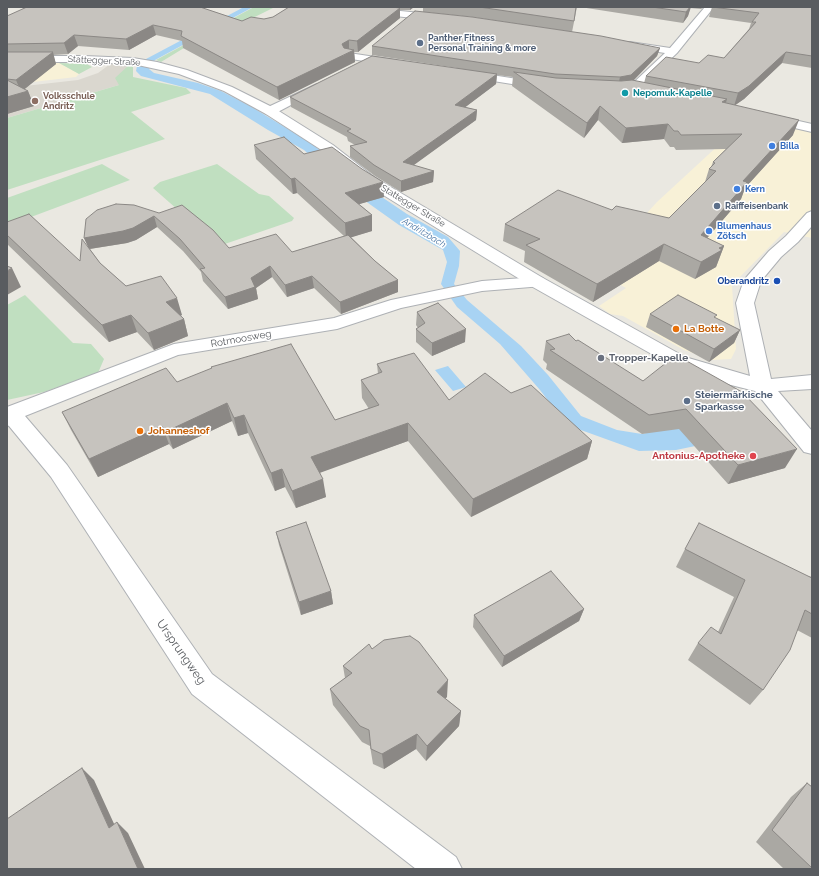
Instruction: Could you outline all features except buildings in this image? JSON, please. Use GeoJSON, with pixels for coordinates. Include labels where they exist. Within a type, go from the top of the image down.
{"type":"FeatureCollection","features":[{"type":"Feature","properties":{"kind":"street"},"geometry":{"type":"LineString","coordinates":[[402,24],[423,7]]}},
{"type":"Feature","properties":{"kind":"street"},"geometry":{"type":"LineString","coordinates":[[360,10],[449,19]]}},
{"type":"Feature","properties":{"kind":"street"},"geometry":{"type":"LineString","coordinates":[[692,12],[708,10]]}},
{"type":"Feature","properties":{"kind":"street"},"geometry":{"type":"LineString","coordinates":[[642,92],[624,91],[634,88],[643,80],[673,51],[708,10]]}},
{"type":"Feature","properties":{"kind":"street"},"geometry":{"type":"LineString","coordinates":[[620,43],[673,51]]}},
{"type":"Feature","properties":{"kind":"street"},"geometry":{"type":"LineString","coordinates":[[349,56],[368,55],[409,65]]}},
{"type":"Feature","properties":{"kind":"street"},"geometry":{"type":"LineString","coordinates":[[351,69],[368,55]]}},
{"type":"Feature","properties":{"kind":"street","name":"Stattegger Straße"},"geometry":{"type":"LineString","coordinates":[[7,59],[105,59],[140,62],[183,72],[233,91],[270,111],[328,148],[369,180],[414,208],[538,282],[678,361],[767,393],[812,382]]}},
{"type":"Feature","properties":{"kind":"street"},"geometry":{"type":"LineString","coordinates":[[454,72],[554,88]]}},
{"type":"Feature","properties":{"kind":"street"},"geometry":{"type":"LineString","coordinates":[[270,111],[324,83]]}},
{"type":"Feature","properties":{"kind":"street"},"geometry":{"type":"LineString","coordinates":[[759,116],[812,128]]}},
{"type":"Feature","properties":{"kind":"street"},"geometry":{"type":"LineString","coordinates":[[812,216],[792,239],[775,254],[753,280],[745,303],[767,393],[812,446]]}},
{"type":"Feature","properties":{"kind":"street"},"geometry":{"type":"LineString","coordinates":[[482,286],[487,274],[509,264]]}},
{"type":"Feature","properties":{"kind":"street","name":"Rotmoosweg"},"geometry":{"type":"LineString","coordinates":[[7,416],[174,350],[337,323],[397,304],[482,286],[538,282]]}},
{"type":"Feature","properties":{"kind":"street","name":"Ursprungweg"},"geometry":{"type":"LineString","coordinates":[[7,416],[17,421],[59,471],[202,684],[444,869]]}},
{"type":"Feature","properties":{"kind":"shaded area"},"geometry":{"type":"Polygon","coordinates":[[[58,62],[79,74],[76,77],[7,85],[7,63],[58,62]]]}},
{"type":"Feature","properties":{"kind":"shaded area","name":"Volksschule Andritz"},"geometry":{"type":"Polygon","coordinates":[[[113,62],[133,64],[129,65],[119,85],[7,118],[7,88],[78,80],[98,73],[113,62]]]}},
{"type":"Feature","properties":{"kind":"shaded area"},"geometry":{"type":"Polygon","coordinates":[[[748,118],[812,132],[812,238],[784,232],[732,285],[736,349],[731,359],[713,360],[684,350],[623,316],[610,314],[599,306],[626,288],[597,272],[612,251],[657,202],[748,118]]]}},
{"type":"Feature","properties":{"kind":"green space"},"geometry":{"type":"Polygon","coordinates":[[[254,7],[275,7],[198,45],[184,48],[161,62],[156,60],[254,7]]]}},
{"type":"Feature","properties":{"kind":"green space"},"geometry":{"type":"Polygon","coordinates":[[[59,63],[87,64],[92,67],[79,74],[59,63]]]}},
{"type":"Feature","properties":{"kind":"green space"},"geometry":{"type":"Polygon","coordinates":[[[133,64],[133,77],[186,88],[191,93],[131,112],[165,139],[7,190],[7,118],[119,85],[115,78],[129,65],[133,64]]]}},
{"type":"Feature","properties":{"kind":"green space"},"geometry":{"type":"Polygon","coordinates":[[[102,164],[130,180],[7,226],[7,198],[102,164]]]}},
{"type":"Feature","properties":{"kind":"green space"},"geometry":{"type":"Polygon","coordinates":[[[217,164],[259,194],[269,196],[294,218],[292,221],[219,246],[153,188],[160,182],[217,164]]]}},
{"type":"Feature","properties":{"kind":"green space"},"geometry":{"type":"Polygon","coordinates":[[[25,295],[73,343],[91,344],[104,359],[98,373],[44,392],[7,400],[7,305],[25,295]]]}},
{"type":"Feature","properties":{"kind":"water","name":"Andritzbach"},"geometry":{"type":"Polygon","coordinates":[[[244,7],[253,7],[155,60],[149,69],[154,73],[198,83],[221,91],[250,106],[311,143],[355,179],[407,214],[448,237],[460,251],[459,266],[454,284],[467,300],[521,346],[548,375],[581,416],[617,430],[642,434],[689,424],[763,432],[676,450],[639,451],[567,425],[540,390],[500,344],[457,307],[441,284],[447,262],[443,250],[399,225],[340,183],[304,150],[268,130],[210,94],[141,76],[136,71],[137,66],[146,59],[244,7]]]}},
{"type":"Feature","properties":{"kind":"water"},"geometry":{"type":"Polygon","coordinates":[[[448,366],[466,387],[453,391],[435,370],[448,366]]]}},
{"type":"Feature","properties":{"kind":"pier"},"geometry":{"type":"Polygon","coordinates":[[[812,393],[812,422],[768,432],[740,407],[812,393]]]}},
{"type":"Feature","properties":{"kind":"place","name":"Panther Fitness Personal Training & more"},"geometry":{"type":"Point","coordinates":[420,43]}},
{"type":"Feature","properties":{"kind":"place","name":"Nepomuk-Kapelle"},"geometry":{"type":"Point","coordinates":[625,93]}},
{"type":"Feature","properties":{"kind":"place","name":"Volksschule Andritz"},"geometry":{"type":"Point","coordinates":[35,101]}},
{"type":"Feature","properties":{"kind":"place","name":"Billa"},"geometry":{"type":"Point","coordinates":[772,146]}},
{"type":"Feature","properties":{"kind":"place","name":"Kern"},"geometry":{"type":"Point","coordinates":[737,189]}},
{"type":"Feature","properties":{"kind":"place","name":"Raiffeisenbank"},"geometry":{"type":"Point","coordinates":[717,206]}},
{"type":"Feature","properties":{"kind":"place","name":"Blumenhaus Zötsch"},"geometry":{"type":"Point","coordinates":[709,231]}},
{"type":"Feature","properties":{"kind":"place","name":"Oberandritz"},"geometry":{"type":"Point","coordinates":[777,281]}},
{"type":"Feature","properties":{"kind":"place","name":"La Botte"},"geometry":{"type":"Point","coordinates":[676,329]}},
{"type":"Feature","properties":{"kind":"place","name":"Tropper-Kapelle"},"geometry":{"type":"Point","coordinates":[601,358]}},
{"type":"Feature","properties":{"kind":"place","name":"Steiermärkische Sparkasse"},"geometry":{"type":"Point","coordinates":[687,401]}},
{"type":"Feature","properties":{"kind":"place","name":"Johanneshof"},"geometry":{"type":"Point","coordinates":[140,431]}},
{"type":"Feature","properties":{"kind":"place","name":"Antonius-Apotheke"},"geometry":{"type":"Point","coordinates":[753,456]}}]}
